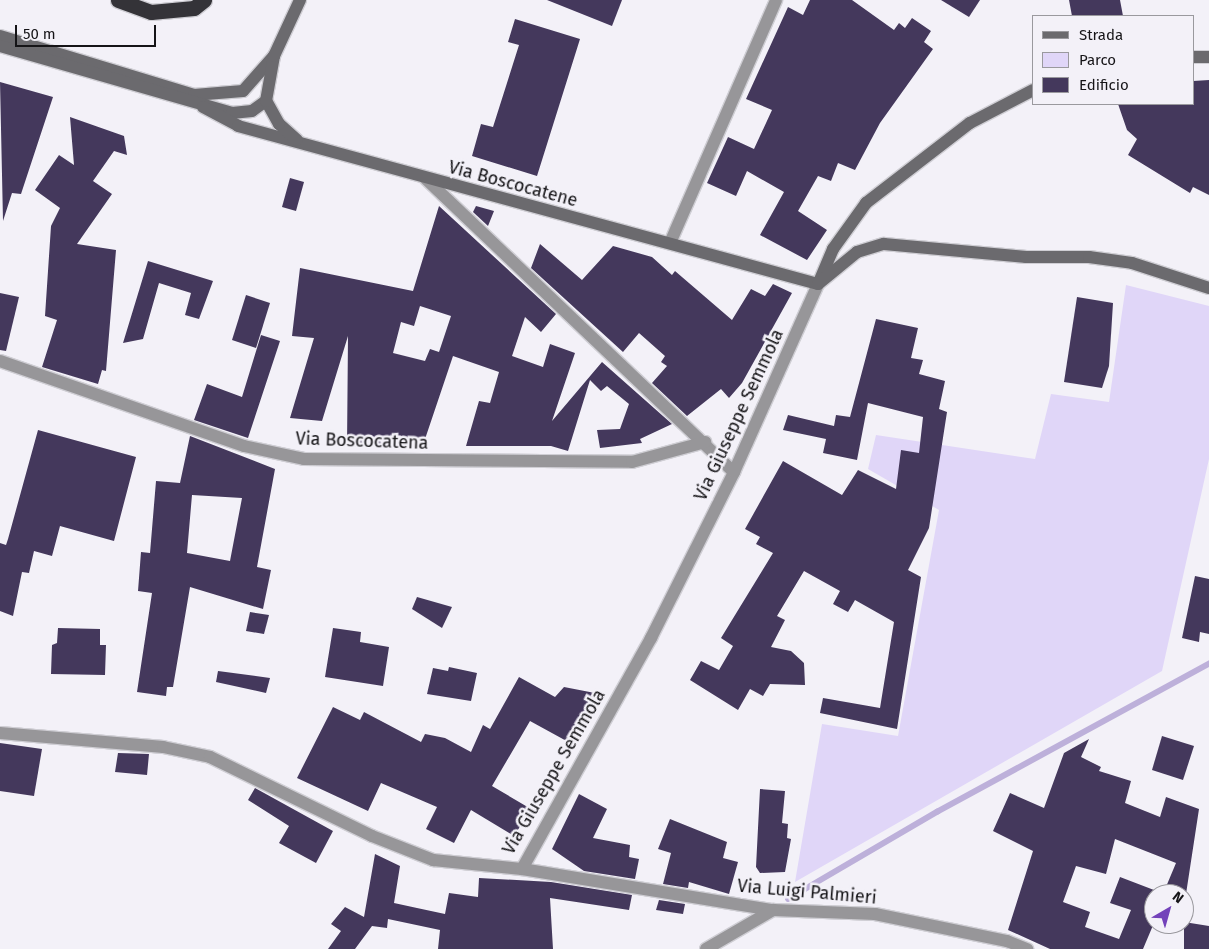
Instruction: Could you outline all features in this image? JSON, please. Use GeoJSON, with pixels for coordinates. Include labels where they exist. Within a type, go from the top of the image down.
{"type":"FeatureCollection","features":[{"type":"Feature","properties":{"kind":"highway"},"geometry":{"type":"LineString","coordinates":[[118,0],[151,12],[194,8],[204,0]]}},
{"type":"Feature","properties":{"kind":"street"},"geometry":{"type":"LineString","coordinates":[[299,142],[279,124],[266,100],[274,56],[300,0]]}},
{"type":"Feature","properties":{"kind":"street"},"geometry":{"type":"LineString","coordinates":[[670,243],[776,0]]}},
{"type":"Feature","properties":{"kind":"street"},"geometry":{"type":"LineString","coordinates":[[0,36],[194,94],[243,91],[274,56]]}},
{"type":"Feature","properties":{"kind":"street","name":"Via Boscocatene"},"geometry":{"type":"LineString","coordinates":[[0,46],[203,107],[232,113],[252,111],[266,100]]}},
{"type":"Feature","properties":{"kind":"street"},"geometry":{"type":"LineString","coordinates":[[1194,57],[1209,57]]}},
{"type":"Feature","properties":{"kind":"street","name":"Via Giuseppe Semmola"},"geometry":{"type":"LineString","coordinates":[[0,733],[163,747],[210,757],[372,836],[433,860],[522,869],[651,638],[734,472],[833,249],[866,203],[970,123],[1032,91]]}},
{"type":"Feature","properties":{"kind":"street","name":"Via Boscocatene"},"geometry":{"type":"LineString","coordinates":[[203,107],[238,126],[426,179],[818,284]]}},
{"type":"Feature","properties":{"kind":"street"},"geometry":{"type":"LineString","coordinates":[[426,179],[705,442],[734,472]]}},
{"type":"Feature","properties":{"kind":"street","name":"Via Giuseppe Semmola"},"geometry":{"type":"LineString","coordinates":[[818,284],[857,252],[884,244],[1132,263],[1209,288]]}},
{"type":"Feature","properties":{"kind":"street","name":"Via Boscocatena"},"geometry":{"type":"LineString","coordinates":[[0,362],[244,446],[304,459],[632,462],[705,442]]}},
{"type":"Feature","properties":{"kind":"street","name":"Via Luigi Palmieri"},"geometry":{"type":"LineString","coordinates":[[522,869],[773,910],[875,914],[1007,941],[1027,949]]}},
{"type":"Feature","properties":{"kind":"street"},"geometry":{"type":"LineString","coordinates":[[706,949],[773,910]]}},
{"type":"Feature","properties":{"kind":"green space"},"geometry":{"type":"Polygon","coordinates":[[[1126,285],[1209,306],[1209,459],[1162,671],[795,882],[822,724],[898,736],[939,510],[868,469],[876,435],[1035,459],[1051,394],[1109,402],[1126,285]]]}},
{"type":"Feature","properties":{"kind":"building"},"geometry":{"type":"Polygon","coordinates":[[[547,0],[622,0],[612,26],[547,0]]]}},
{"type":"Feature","properties":{"kind":"building"},"geometry":{"type":"Polygon","coordinates":[[[810,0],[852,0],[894,30],[899,23],[905,28],[912,18],[931,31],[924,42],[933,49],[880,123],[855,170],[838,163],[831,181],[818,176],[798,211],[827,230],[807,260],[760,235],[784,192],[747,171],[736,196],[707,183],[728,137],[754,149],[772,110],[746,99],[788,7],[803,15],[810,0]]]}},
{"type":"Feature","properties":{"kind":"building"},"geometry":{"type":"Polygon","coordinates":[[[941,0],[980,0],[969,17],[941,0]]]}},
{"type":"Feature","properties":{"kind":"building"},"geometry":{"type":"Polygon","coordinates":[[[1069,0],[1120,0],[1123,15],[1072,15],[1069,0]]]}},
{"type":"Feature","properties":{"kind":"building"},"geometry":{"type":"Polygon","coordinates":[[[515,19],[580,39],[537,176],[472,156],[481,124],[493,127],[519,45],[508,42],[515,19]]]}},
{"type":"Feature","properties":{"kind":"building"},"geometry":{"type":"Polygon","coordinates":[[[1209,80],[1209,195],[1193,187],[1190,193],[1128,155],[1137,139],[1127,130],[1118,105],[1194,105],[1194,81],[1209,80]]]}},
{"type":"Feature","properties":{"kind":"building"},"geometry":{"type":"Polygon","coordinates":[[[0,82],[53,97],[21,194],[12,193],[3,221],[0,82]]]}},
{"type":"Feature","properties":{"kind":"building"},"geometry":{"type":"Polygon","coordinates":[[[70,117],[124,136],[127,155],[114,151],[93,181],[112,194],[77,244],[116,250],[106,371],[102,370],[98,384],[42,367],[57,320],[45,316],[51,226],[60,208],[35,190],[59,155],[74,165],[70,117]]]}},
{"type":"Feature","properties":{"kind":"building"},"geometry":{"type":"Polygon","coordinates":[[[290,178],[304,182],[296,211],[282,207],[290,178]]]}},
{"type":"Feature","properties":{"kind":"building"},"geometry":{"type":"Polygon","coordinates":[[[439,206],[556,314],[541,332],[525,317],[512,356],[543,367],[550,344],[575,353],[552,421],[602,362],[672,424],[640,439],[642,443],[600,448],[597,430],[620,429],[629,404],[607,386],[601,391],[590,380],[568,451],[551,446],[466,446],[479,401],[490,403],[499,372],[453,356],[422,448],[347,446],[348,336],[322,421],[290,418],[314,338],[292,336],[300,268],[413,291],[439,206]],[[420,306],[414,326],[401,322],[393,353],[425,361],[430,349],[439,352],[451,316],[420,306]]]}},
{"type":"Feature","properties":{"kind":"building"},"geometry":{"type":"Polygon","coordinates":[[[476,206],[494,211],[488,226],[473,212],[476,206]]]}},
{"type":"Feature","properties":{"kind":"building"},"geometry":{"type":"Polygon","coordinates":[[[540,244],[582,280],[613,246],[652,257],[672,275],[675,271],[732,320],[751,289],[765,296],[773,284],[792,293],[742,383],[729,398],[721,389],[687,416],[652,383],[667,366],[661,362],[665,356],[639,333],[623,352],[531,268],[540,244]]]}},
{"type":"Feature","properties":{"kind":"building"},"geometry":{"type":"Polygon","coordinates":[[[148,261],[213,281],[199,319],[185,315],[191,293],[159,283],[143,339],[123,343],[148,261]]]}},
{"type":"Feature","properties":{"kind":"building"},"geometry":{"type":"Polygon","coordinates":[[[0,293],[19,297],[6,351],[0,350],[0,293]]]}},
{"type":"Feature","properties":{"kind":"building"},"geometry":{"type":"Polygon","coordinates":[[[246,295],[270,303],[256,348],[232,340],[246,295]]]}},
{"type":"Feature","properties":{"kind":"building"},"geometry":{"type":"Polygon","coordinates":[[[1077,297],[1113,303],[1109,366],[1102,388],[1064,382],[1077,297]]]}},
{"type":"Feature","properties":{"kind":"building"},"geometry":{"type":"Polygon","coordinates":[[[876,319],[918,328],[911,358],[923,360],[919,374],[945,381],[939,409],[947,412],[929,528],[908,570],[921,577],[897,729],[820,713],[823,698],[880,708],[894,622],[855,600],[848,612],[833,604],[840,591],[804,571],[777,616],[785,620],[771,647],[791,651],[804,663],[805,685],[770,684],[763,696],[750,689],[738,710],[690,680],[701,661],[719,670],[733,646],[721,638],[773,553],[756,544],[760,537],[745,529],[783,461],[842,495],[858,470],[896,489],[901,450],[919,453],[923,417],[868,403],[857,460],[823,453],[826,439],[783,430],[788,415],[834,426],[836,415],[850,417],[876,319]]]}},
{"type":"Feature","properties":{"kind":"building"},"geometry":{"type":"Polygon","coordinates":[[[261,335],[280,341],[248,438],[194,420],[207,384],[242,397],[261,335]]]}},
{"type":"Feature","properties":{"kind":"building"},"geometry":{"type":"Polygon","coordinates":[[[38,430],[136,457],[114,541],[60,526],[52,556],[34,551],[29,573],[22,572],[13,616],[0,611],[0,543],[6,545],[38,430]]]}},
{"type":"Feature","properties":{"kind":"building"},"geometry":{"type":"Polygon","coordinates":[[[190,436],[275,469],[257,567],[271,570],[263,609],[190,587],[173,687],[167,687],[166,696],[137,692],[152,593],[138,591],[141,552],[150,553],[156,481],[180,483],[190,436]],[[192,495],[187,553],[230,561],[242,498],[192,495]]]}},
{"type":"Feature","properties":{"kind":"building"},"geometry":{"type":"Polygon","coordinates":[[[1195,576],[1209,579],[1209,634],[1200,632],[1199,642],[1182,638],[1195,576]]]}},
{"type":"Feature","properties":{"kind":"building"},"geometry":{"type":"Polygon","coordinates":[[[417,597],[452,607],[442,628],[412,609],[417,597]]]}},
{"type":"Feature","properties":{"kind":"building"},"geometry":{"type":"Polygon","coordinates":[[[250,612],[269,615],[264,634],[246,631],[250,612]]]}},
{"type":"Feature","properties":{"kind":"building"},"geometry":{"type":"Polygon","coordinates":[[[58,628],[100,629],[100,645],[106,645],[105,675],[51,674],[52,645],[57,643],[58,628]]]}},
{"type":"Feature","properties":{"kind":"building"},"geometry":{"type":"Polygon","coordinates":[[[333,628],[361,632],[360,642],[389,647],[383,686],[325,677],[333,628]]]}},
{"type":"Feature","properties":{"kind":"building"},"geometry":{"type":"Polygon","coordinates":[[[449,667],[477,673],[471,701],[427,694],[433,668],[448,671],[449,667]]]}},
{"type":"Feature","properties":{"kind":"building"},"geometry":{"type":"Polygon","coordinates":[[[218,671],[270,678],[266,693],[216,682],[218,671]]]}},
{"type":"Feature","properties":{"kind":"building"},"geometry":{"type":"Polygon","coordinates":[[[519,677],[555,697],[564,687],[600,694],[572,744],[530,721],[492,786],[531,809],[514,836],[471,810],[454,843],[426,829],[437,807],[381,783],[368,811],[297,778],[333,707],[360,720],[364,712],[421,742],[425,734],[445,738],[471,752],[483,725],[490,729],[519,677]]]}},
{"type":"Feature","properties":{"kind":"building"},"geometry":{"type":"Polygon","coordinates":[[[1162,736],[1194,746],[1183,780],[1152,770],[1162,736]]]}},
{"type":"Feature","properties":{"kind":"building"},"geometry":{"type":"Polygon","coordinates":[[[1089,739],[1081,757],[1101,767],[1099,771],[1131,781],[1125,803],[1160,817],[1166,797],[1199,809],[1188,884],[1167,884],[1176,863],[1115,839],[1106,874],[1076,866],[1063,902],[1090,912],[1085,927],[1119,939],[1131,910],[1110,903],[1120,877],[1144,886],[1144,934],[1149,934],[1143,949],[1050,949],[1008,930],[1033,851],[993,831],[1010,793],[1044,808],[1064,753],[1089,739]]]}},
{"type":"Feature","properties":{"kind":"building"},"geometry":{"type":"Polygon","coordinates":[[[0,743],[42,749],[34,796],[0,791],[0,743]]]}},
{"type":"Feature","properties":{"kind":"building"},"geometry":{"type":"Polygon","coordinates":[[[118,753],[149,754],[147,775],[115,772],[118,753]]]}},
{"type":"Feature","properties":{"kind":"building"},"geometry":{"type":"Polygon","coordinates":[[[255,788],[333,831],[316,863],[279,843],[289,826],[248,800],[255,788]]]}},
{"type":"Feature","properties":{"kind":"building"},"geometry":{"type":"Polygon","coordinates":[[[760,789],[785,791],[782,823],[788,824],[787,838],[791,839],[785,872],[760,873],[756,867],[760,789]]]}},
{"type":"Feature","properties":{"kind":"building"},"geometry":{"type":"Polygon","coordinates":[[[579,794],[607,809],[593,838],[630,845],[629,857],[639,859],[635,879],[584,871],[552,849],[579,794]]]}},
{"type":"Feature","properties":{"kind":"building"},"geometry":{"type":"Polygon","coordinates":[[[670,819],[727,842],[723,858],[738,862],[729,894],[689,882],[688,888],[663,884],[671,853],[658,849],[670,819]]]}},
{"type":"Feature","properties":{"kind":"building"},"geometry":{"type":"Polygon","coordinates":[[[375,854],[400,866],[394,903],[445,914],[449,893],[478,897],[479,878],[551,882],[632,895],[629,910],[550,898],[553,949],[438,949],[440,930],[388,919],[387,928],[372,926],[355,949],[328,949],[341,931],[331,924],[345,907],[364,917],[375,854]]]}},
{"type":"Feature","properties":{"kind":"building"},"geometry":{"type":"Polygon","coordinates":[[[659,900],[685,904],[683,914],[656,910],[659,900]]]}},
{"type":"Feature","properties":{"kind":"building"},"geometry":{"type":"Polygon","coordinates":[[[1194,924],[1209,926],[1209,949],[1184,949],[1184,934],[1194,934],[1194,924]]]}},
{"type":"Feature","properties":{"kind":"waterway"},"geometry":{"type":"LineString","coordinates":[[788,899],[937,812],[1209,664]]}}]}
